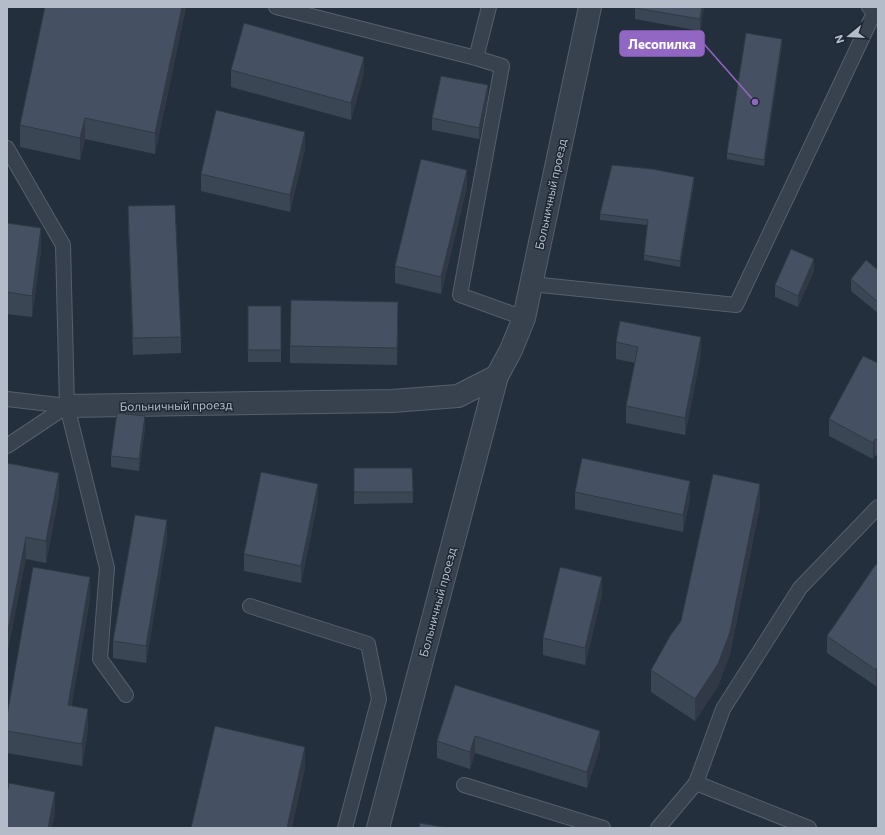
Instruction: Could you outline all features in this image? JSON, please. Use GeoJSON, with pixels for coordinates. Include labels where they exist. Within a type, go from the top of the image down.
{"type":"FeatureCollection","features":[{"type":"Feature","properties":{"kind":"street","name":"Больничный проезд"},"geometry":{"type":"LineString","coordinates":[[378,828],[497,376],[511,350],[524,318],[590,7]]}},
{"type":"Feature","properties":{"kind":"street","name":"Больничный проезд"},"geometry":{"type":"LineString","coordinates":[[67,406],[392,401],[458,396],[497,376]]}},
{"type":"Feature","properties":{"kind":"lane"},"geometry":{"type":"LineString","coordinates":[[276,7],[502,66],[460,294],[524,318]]}},
{"type":"Feature","properties":{"kind":"lane"},"geometry":{"type":"LineString","coordinates":[[476,58],[489,7]]}},
{"type":"Feature","properties":{"kind":"lane"},"geometry":{"type":"LineString","coordinates":[[531,284],[736,305],[874,10]]}},
{"type":"Feature","properties":{"kind":"lane"},"geometry":{"type":"LineString","coordinates":[[7,148],[63,245],[67,406],[107,568],[100,659],[126,695]]}},
{"type":"Feature","properties":{"kind":"lane"},"geometry":{"type":"LineString","coordinates":[[7,399],[67,406]]}},
{"type":"Feature","properties":{"kind":"lane"},"geometry":{"type":"LineString","coordinates":[[7,446],[67,406]]}},
{"type":"Feature","properties":{"kind":"lane"},"geometry":{"type":"LineString","coordinates":[[658,828],[696,783],[723,709],[800,588],[878,507]]}},
{"type":"Feature","properties":{"kind":"lane"},"geometry":{"type":"LineString","coordinates":[[250,606],[368,644],[379,699],[346,828]]}},
{"type":"Feature","properties":{"kind":"lane"},"geometry":{"type":"LineString","coordinates":[[696,783],[809,828]]}},
{"type":"Feature","properties":{"kind":"lane"},"geometry":{"type":"LineString","coordinates":[[464,785],[603,828]]}},
{"type":"Feature","properties":{"kind":"building"},"geometry":{"type":"Polygon","coordinates":[[[45,7],[182,7],[155,133],[85,118],[80,138],[20,125],[45,7]]]}},
{"type":"Feature","properties":{"kind":"building"},"geometry":{"type":"Polygon","coordinates":[[[635,7],[702,7],[700,19],[635,7]]]}},
{"type":"Feature","properties":{"kind":"building"},"geometry":{"type":"Polygon","coordinates":[[[244,23],[364,57],[351,103],[231,70],[244,23]]]}},
{"type":"Feature","properties":{"kind":"building"},"geometry":{"type":"Polygon","coordinates":[[[746,33],[782,39],[764,160],[727,153],[746,33]]]}},
{"type":"Feature","properties":{"kind":"building"},"geometry":{"type":"Polygon","coordinates":[[[441,76],[488,85],[479,128],[432,118],[441,76]]]}},
{"type":"Feature","properties":{"kind":"building"},"geometry":{"type":"Polygon","coordinates":[[[216,110],[305,132],[290,195],[201,174],[216,110]]]}},
{"type":"Feature","properties":{"kind":"building"},"geometry":{"type":"Polygon","coordinates":[[[421,159],[467,170],[441,277],[395,266],[421,159]]]}},
{"type":"Feature","properties":{"kind":"building"},"geometry":{"type":"Polygon","coordinates":[[[612,165],[652,169],[694,177],[680,261],[644,255],[648,220],[600,214],[612,165]]]}},
{"type":"Feature","properties":{"kind":"building"},"geometry":{"type":"Polygon","coordinates":[[[175,205],[181,337],[133,338],[128,206],[175,205]]]}},
{"type":"Feature","properties":{"kind":"building"},"geometry":{"type":"Polygon","coordinates":[[[7,223],[41,228],[32,296],[7,292],[7,223]]]}},
{"type":"Feature","properties":{"kind":"building"},"geometry":{"type":"Polygon","coordinates":[[[791,249],[814,259],[798,296],[775,285],[791,249]]]}},
{"type":"Feature","properties":{"kind":"building"},"geometry":{"type":"Polygon","coordinates":[[[866,260],[878,270],[878,302],[851,279],[866,260]]]}},
{"type":"Feature","properties":{"kind":"building"},"geometry":{"type":"Polygon","coordinates":[[[291,300],[398,302],[397,348],[290,346],[291,300]]]}},
{"type":"Feature","properties":{"kind":"building"},"geometry":{"type":"Polygon","coordinates":[[[248,306],[281,306],[281,350],[248,350],[248,306]]]}},
{"type":"Feature","properties":{"kind":"building"},"geometry":{"type":"Polygon","coordinates":[[[620,321],[701,337],[685,418],[626,406],[638,347],[616,342],[620,321]]]}},
{"type":"Feature","properties":{"kind":"building"},"geometry":{"type":"Polygon","coordinates":[[[863,356],[878,363],[878,440],[875,439],[873,443],[829,419],[863,356]]]}},
{"type":"Feature","properties":{"kind":"building"},"geometry":{"type":"Polygon","coordinates":[[[117,413],[145,416],[139,459],[111,456],[117,413]]]}},
{"type":"Feature","properties":{"kind":"building"},"geometry":{"type":"Polygon","coordinates":[[[582,458],[690,481],[683,515],[575,492],[582,458]]]}},
{"type":"Feature","properties":{"kind":"building"},"geometry":{"type":"Polygon","coordinates":[[[7,463],[59,473],[46,541],[26,537],[7,635],[7,463]]]}},
{"type":"Feature","properties":{"kind":"building"},"geometry":{"type":"Polygon","coordinates":[[[354,468],[412,468],[413,492],[354,492],[354,468]]]}},
{"type":"Feature","properties":{"kind":"building"},"geometry":{"type":"Polygon","coordinates":[[[261,472],[318,484],[301,566],[244,554],[261,472]]]}},
{"type":"Feature","properties":{"kind":"building"},"geometry":{"type":"Polygon","coordinates":[[[713,474],[760,484],[730,632],[718,664],[695,699],[651,670],[670,636],[681,621],[713,474]]]}},
{"type":"Feature","properties":{"kind":"building"},"geometry":{"type":"Polygon","coordinates":[[[135,515],[167,520],[146,646],[113,641],[135,515]]]}},
{"type":"Feature","properties":{"kind":"building"},"geometry":{"type":"Polygon","coordinates":[[[876,564],[878,565],[878,666],[876,670],[827,636],[876,564]]]}},
{"type":"Feature","properties":{"kind":"building"},"geometry":{"type":"Polygon","coordinates":[[[33,567],[90,577],[68,705],[88,709],[82,744],[7,731],[7,716],[33,567]]]}},
{"type":"Feature","properties":{"kind":"building"},"geometry":{"type":"Polygon","coordinates":[[[560,567],[602,577],[585,648],[543,638],[560,567]]]}},
{"type":"Feature","properties":{"kind":"building"},"geometry":{"type":"Polygon","coordinates":[[[455,685],[600,731],[587,772],[475,736],[470,752],[437,741],[455,685]]]}},
{"type":"Feature","properties":{"kind":"building"},"geometry":{"type":"Polygon","coordinates":[[[215,726],[305,747],[287,828],[191,828],[215,726]]]}},
{"type":"Feature","properties":{"kind":"building"},"geometry":{"type":"Polygon","coordinates":[[[9,783],[55,792],[48,828],[7,828],[7,794],[9,783]]]}},
{"type":"Feature","properties":{"kind":"building"},"geometry":{"type":"Polygon","coordinates":[[[420,823],[448,828],[419,828],[420,823]]]}},
{"type":"Feature","properties":{"kind":"place","name":"Лесопилка"},"geometry":{"type":"Point","coordinates":[755,102]}}]}
